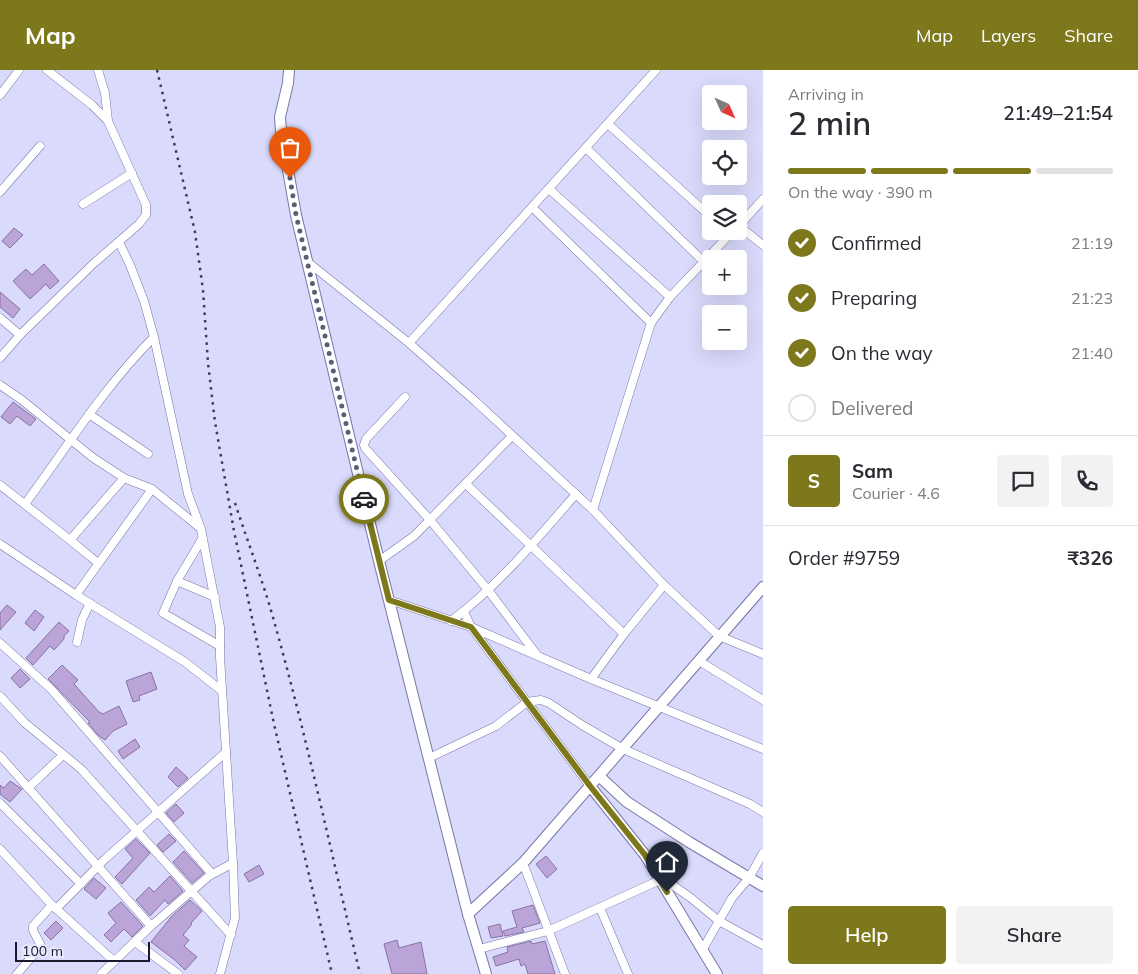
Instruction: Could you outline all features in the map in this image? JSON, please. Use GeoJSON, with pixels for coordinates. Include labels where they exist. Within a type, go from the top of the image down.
{"type":"FeatureCollection","features":[{"type":"Feature","properties":{"kind":"street"},"geometry":{"type":"LineString","coordinates":[[0,95],[19,70]]}},
{"type":"Feature","properties":{"kind":"street"},"geometry":{"type":"LineString","coordinates":[[0,358],[20,335],[146,215],[146,205],[108,121],[92,104],[47,70]]}},
{"type":"Feature","properties":{"kind":"street"},"geometry":{"type":"LineString","coordinates":[[98,70],[105,93],[108,121]]}},
{"type":"Feature","properties":{"kind":"street"},"geometry":{"type":"LineString","coordinates":[[288,70],[288,84],[280,117],[296,215],[379,562],[468,914],[486,974]]}},
{"type":"Feature","properties":{"kind":"street"},"geometry":{"type":"LineString","coordinates":[[409,343],[656,70]]}},
{"type":"Feature","properties":{"kind":"street"},"geometry":{"type":"LineString","coordinates":[[608,124],[702,209]]}},
{"type":"Feature","properties":{"kind":"street"},"geometry":{"type":"LineString","coordinates":[[0,192],[40,146]]}},
{"type":"Feature","properties":{"kind":"street"},"geometry":{"type":"LineString","coordinates":[[586,148],[702,260]]}},
{"type":"Feature","properties":{"kind":"street"},"geometry":{"type":"LineString","coordinates":[[83,204],[132,173]]}},
{"type":"Feature","properties":{"kind":"street"},"geometry":{"type":"LineString","coordinates":[[549,189],[670,298]]}},
{"type":"Feature","properties":{"kind":"street"},"geometry":{"type":"LineString","coordinates":[[747,217],[763,199]]}},
{"type":"Feature","properties":{"kind":"street"},"geometry":{"type":"LineString","coordinates":[[532,208],[651,323]]}},
{"type":"Feature","properties":{"kind":"street"},"geometry":{"type":"LineString","coordinates":[[747,232],[763,245]]}},
{"type":"Feature","properties":{"kind":"street"},"geometry":{"type":"LineString","coordinates":[[713,250],[723,240]]}},
{"type":"Feature","properties":{"kind":"street"},"geometry":{"type":"LineString","coordinates":[[119,242],[144,301],[154,337],[188,494],[201,528],[220,627],[235,918],[220,974]]}},
{"type":"Feature","properties":{"kind":"street"},"geometry":{"type":"LineString","coordinates":[[593,510],[651,323],[702,262]]}},
{"type":"Feature","properties":{"kind":"street"},"geometry":{"type":"LineString","coordinates":[[309,264],[409,343],[576,494],[664,585],[719,636],[763,654]]}},
{"type":"Feature","properties":{"kind":"street"},"geometry":{"type":"LineString","coordinates":[[0,318],[20,335]]}},
{"type":"Feature","properties":{"kind":"street"},"geometry":{"type":"LineString","coordinates":[[25,504],[89,414],[117,378],[154,337]]}},
{"type":"Feature","properties":{"kind":"street"},"geometry":{"type":"LineString","coordinates":[[0,385],[22,400],[92,457],[124,478],[152,489],[201,528]]}},
{"type":"Feature","properties":{"kind":"street"},"geometry":{"type":"LineString","coordinates":[[405,397],[366,439],[364,444],[488,590],[538,656]]}},
{"type":"Feature","properties":{"kind":"street"},"geometry":{"type":"LineString","coordinates":[[89,414],[148,454]]}},
{"type":"Feature","properties":{"kind":"street"},"geometry":{"type":"LineString","coordinates":[[379,562],[401,547],[430,520],[512,436]]}},
{"type":"Feature","properties":{"kind":"street"},"geometry":{"type":"LineString","coordinates":[[70,540],[124,478]]}},
{"type":"Feature","properties":{"kind":"street"},"geometry":{"type":"LineString","coordinates":[[466,484],[624,634]]}},
{"type":"Feature","properties":{"kind":"street"},"geometry":{"type":"LineString","coordinates":[[0,485],[98,563]]}},
{"type":"Feature","properties":{"kind":"street"},"geometry":{"type":"LineString","coordinates":[[76,595],[152,489]]}},
{"type":"Feature","properties":{"kind":"street"},"geometry":{"type":"LineString","coordinates":[[451,621],[488,590],[531,547],[576,494]]}},
{"type":"Feature","properties":{"kind":"street"},"geometry":{"type":"LineString","coordinates":[[202,539],[177,581],[163,613],[220,646]]}},
{"type":"Feature","properties":{"kind":"street"},"geometry":{"type":"LineString","coordinates":[[0,544],[76,595],[185,662],[222,691]]}},
{"type":"Feature","properties":{"kind":"street"},"geometry":{"type":"LineString","coordinates":[[177,581],[215,597]]}},
{"type":"Feature","properties":{"kind":"street"},"geometry":{"type":"LineString","coordinates":[[591,679],[624,634],[664,585]]}},
{"type":"Feature","properties":{"kind":"street"},"geometry":{"type":"LineString","coordinates":[[468,914],[523,863],[763,587]]}},
{"type":"Feature","properties":{"kind":"street"},"geometry":{"type":"LineString","coordinates":[[389,600],[471,627],[591,679],[763,749]]}},
{"type":"Feature","properties":{"kind":"street"},"geometry":{"type":"LineString","coordinates":[[77,642],[82,620],[90,603]]}},
{"type":"Feature","properties":{"kind":"street"},"geometry":{"type":"LineString","coordinates":[[464,612],[471,627],[590,786],[645,855],[717,974]]}},
{"type":"Feature","properties":{"kind":"street"},"geometry":{"type":"LineString","coordinates":[[0,643],[51,689],[212,874]]}},
{"type":"Feature","properties":{"kind":"street"},"geometry":{"type":"LineString","coordinates":[[699,661],[763,700]]}},
{"type":"Feature","properties":{"kind":"street"},"geometry":{"type":"LineString","coordinates":[[0,696],[25,723],[81,770],[230,935]]}},
{"type":"Feature","properties":{"kind":"street"},"geometry":{"type":"LineString","coordinates":[[429,758],[496,726],[527,702],[541,700],[549,703],[623,749],[750,804],[763,812]]}},
{"type":"Feature","properties":{"kind":"street"},"geometry":{"type":"LineString","coordinates":[[17,974],[42,946],[33,930],[33,926],[226,752]]}},
{"type":"Feature","properties":{"kind":"street"},"geometry":{"type":"LineString","coordinates":[[28,788],[63,755]]}},
{"type":"Feature","properties":{"kind":"street"},"geometry":{"type":"LineString","coordinates":[[0,756],[151,926]]}},
{"type":"Feature","properties":{"kind":"street"},"geometry":{"type":"LineString","coordinates":[[599,776],[628,802],[763,886]]}},
{"type":"Feature","properties":{"kind":"street"},"geometry":{"type":"LineString","coordinates":[[0,803],[80,884]]}},
{"type":"Feature","properties":{"kind":"street"},"geometry":{"type":"LineString","coordinates":[[0,850],[54,907],[114,960]]}},
{"type":"Feature","properties":{"kind":"street"},"geometry":{"type":"LineString","coordinates":[[703,949],[732,898],[748,878],[763,853]]}},
{"type":"Feature","properties":{"kind":"street"},"geometry":{"type":"LineString","coordinates":[[101,974],[191,891],[212,874],[233,863]]}},
{"type":"Feature","properties":{"kind":"street"},"geometry":{"type":"LineString","coordinates":[[523,863],[565,974]]}},
{"type":"Feature","properties":{"kind":"street"},"geometry":{"type":"LineString","coordinates":[[479,949],[548,930],[660,880],[668,881],[720,921],[763,945]]}},
{"type":"Feature","properties":{"kind":"street"},"geometry":{"type":"LineString","coordinates":[[600,908],[628,974]]}},
{"type":"Feature","properties":{"kind":"street"},"geometry":{"type":"LineString","coordinates":[[135,942],[178,974]]}},
{"type":"Feature","properties":{"kind":"building"},"geometry":{"type":"Polygon","coordinates":[[[14,228],[23,235],[10,248],[2,241],[14,228]]]}},
{"type":"Feature","properties":{"kind":"building"},"geometry":{"type":"Polygon","coordinates":[[[44,264],[59,281],[50,289],[46,284],[30,299],[13,281],[26,269],[32,275],[44,264]]]}},
{"type":"Feature","properties":{"kind":"building"},"geometry":{"type":"Polygon","coordinates":[[[0,292],[20,309],[13,318],[0,307],[0,292]]]}},
{"type":"Feature","properties":{"kind":"building"},"geometry":{"type":"Polygon","coordinates":[[[13,402],[36,419],[30,426],[17,416],[10,424],[1,417],[13,402]]]}},
{"type":"Feature","properties":{"kind":"building"},"geometry":{"type":"Polygon","coordinates":[[[7,605],[16,612],[0,630],[0,613],[7,605]]]}},
{"type":"Feature","properties":{"kind":"building"},"geometry":{"type":"Polygon","coordinates":[[[35,610],[44,617],[34,631],[25,623],[35,610]]]}},
{"type":"Feature","properties":{"kind":"building"},"geometry":{"type":"Polygon","coordinates":[[[59,622],[69,631],[54,650],[50,646],[33,665],[26,658],[59,622]]]}},
{"type":"Feature","properties":{"kind":"building"},"geometry":{"type":"Polygon","coordinates":[[[62,665],[78,680],[74,684],[99,712],[103,714],[119,706],[127,724],[113,731],[105,740],[98,735],[88,723],[90,722],[48,679],[62,665]]]}},
{"type":"Feature","properties":{"kind":"building"},"geometry":{"type":"Polygon","coordinates":[[[20,669],[30,679],[20,688],[11,678],[20,669]]]}},
{"type":"Feature","properties":{"kind":"building"},"geometry":{"type":"Polygon","coordinates":[[[151,672],[157,689],[139,696],[140,700],[133,702],[126,681],[151,672]]]}},
{"type":"Feature","properties":{"kind":"building"},"geometry":{"type":"Polygon","coordinates":[[[135,739],[140,747],[123,759],[118,751],[135,739]]]}},
{"type":"Feature","properties":{"kind":"building"},"geometry":{"type":"Polygon","coordinates":[[[176,767],[188,778],[178,787],[168,777],[176,767]]]}},
{"type":"Feature","properties":{"kind":"building"},"geometry":{"type":"Polygon","coordinates":[[[10,781],[22,789],[10,802],[0,794],[0,785],[4,788],[10,781]]]}},
{"type":"Feature","properties":{"kind":"building"},"geometry":{"type":"Polygon","coordinates":[[[176,804],[184,813],[174,822],[166,813],[176,804]]]}},
{"type":"Feature","properties":{"kind":"building"},"geometry":{"type":"Polygon","coordinates":[[[169,834],[176,841],[163,852],[157,845],[169,834]]]}},
{"type":"Feature","properties":{"kind":"building"},"geometry":{"type":"Polygon","coordinates":[[[136,839],[150,853],[122,884],[115,877],[133,858],[125,849],[136,839]]]}},
{"type":"Feature","properties":{"kind":"building"},"geometry":{"type":"Polygon","coordinates":[[[184,851],[204,873],[192,883],[173,862],[184,851]]]}},
{"type":"Feature","properties":{"kind":"building"},"geometry":{"type":"Polygon","coordinates":[[[546,856],[557,869],[547,878],[536,864],[546,856]]]}},
{"type":"Feature","properties":{"kind":"building"},"geometry":{"type":"Polygon","coordinates":[[[259,865],[264,874],[249,882],[244,874],[259,865]]]}},
{"type":"Feature","properties":{"kind":"building"},"geometry":{"type":"Polygon","coordinates":[[[170,876],[183,891],[168,904],[165,900],[150,916],[136,900],[149,887],[154,892],[170,876]]]}},
{"type":"Feature","properties":{"kind":"building"},"geometry":{"type":"Polygon","coordinates":[[[94,878],[106,888],[96,899],[84,889],[94,878]]]}},
{"type":"Feature","properties":{"kind":"building"},"geometry":{"type":"Polygon","coordinates":[[[190,900],[202,911],[183,935],[189,940],[184,946],[197,957],[185,970],[151,942],[172,916],[190,900]]]}},
{"type":"Feature","properties":{"kind":"building"},"geometry":{"type":"Polygon","coordinates":[[[121,902],[143,926],[132,937],[124,929],[111,942],[104,935],[116,923],[108,913],[121,902]]]}},
{"type":"Feature","properties":{"kind":"building"},"geometry":{"type":"Polygon","coordinates":[[[533,905],[540,923],[522,928],[524,932],[505,936],[503,931],[517,927],[512,911],[533,905]]]}},
{"type":"Feature","properties":{"kind":"building"},"geometry":{"type":"Polygon","coordinates":[[[56,921],[63,928],[51,940],[44,933],[56,921]]]}},
{"type":"Feature","properties":{"kind":"building"},"geometry":{"type":"Polygon","coordinates":[[[500,924],[503,936],[491,938],[488,927],[500,924]]]}},
{"type":"Feature","properties":{"kind":"building"},"geometry":{"type":"Polygon","coordinates":[[[397,940],[399,948],[421,942],[427,974],[392,974],[384,944],[397,940]]]}},
{"type":"Feature","properties":{"kind":"building"},"geometry":{"type":"Polygon","coordinates":[[[531,941],[532,944],[545,941],[555,974],[528,974],[525,964],[521,966],[519,959],[496,966],[493,957],[508,952],[507,947],[531,941]]]}},
{"type":"Feature","properties":{"kind":"railway"},"geometry":{"type":"LineString","coordinates":[[157,70],[195,232],[203,290],[208,363],[215,422],[234,531],[274,724],[332,974]]}},
{"type":"Feature","properties":{"kind":"railway"},"geometry":{"type":"LineString","coordinates":[[235,503],[265,591],[286,665],[360,974]]}},
{"type":"Feature","properties":{"kind":"way so far"},"geometry":{"type":"LineString","coordinates":[[290,178],[296,215],[364,499]]}},
{"type":"Feature","properties":{"kind":"route"},"geometry":{"type":"LineString","coordinates":[[364,499],[389,600],[471,627],[590,786],[645,855],[667,892]]}}]}
